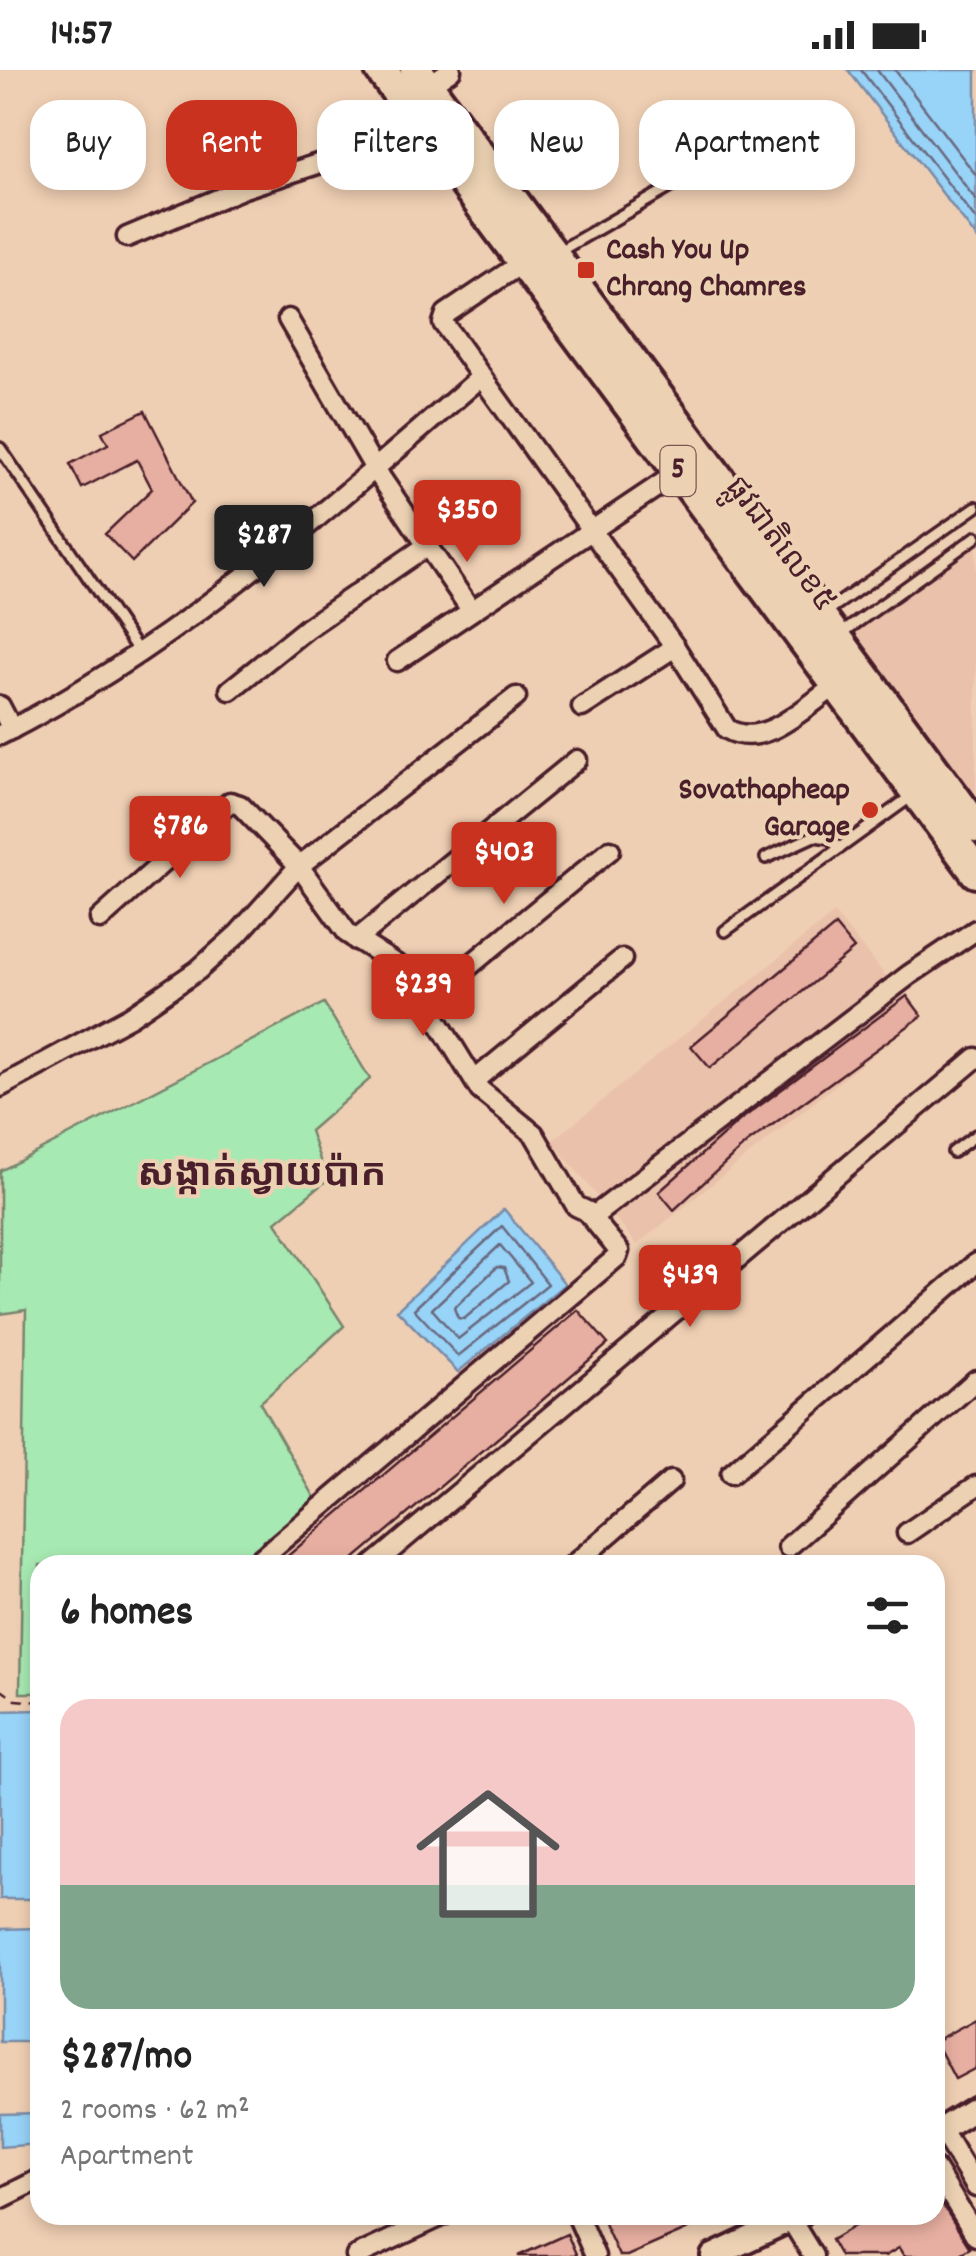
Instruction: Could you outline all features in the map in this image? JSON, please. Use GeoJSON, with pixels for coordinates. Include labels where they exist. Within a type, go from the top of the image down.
{"type":"FeatureCollection","features":[{"type":"Feature","properties":{"kind":"highway","name":"ផ្លូវជាតិលេខ៥"},"geometry":{"type":"LineString","coordinates":[[380,70],[426,84],[679,472],[856,695],[976,827]]}},
{"type":"Feature","properties":{"kind":"highway","name":"ផ្លូវជាតិលេខ៥"},"geometry":{"type":"LineString","coordinates":[[538,259],[828,627],[856,695],[916,792],[972,859]]}},
{"type":"Feature","properties":{"kind":"street"},"geometry":{"type":"LineString","coordinates":[[127,237],[244,188],[330,160],[426,84]]}},
{"type":"Feature","properties":{"kind":"street"},"geometry":{"type":"LineString","coordinates":[[538,259],[446,314],[446,330],[675,646],[727,728],[740,736],[764,734],[856,695]]}},
{"type":"Feature","properties":{"kind":"street"},"geometry":{"type":"LineString","coordinates":[[288,319],[424,547],[470,610]]}},
{"type":"Feature","properties":{"kind":"street"},"geometry":{"type":"LineString","coordinates":[[0,706],[6,732],[96,683],[246,574],[481,377]]}},
{"type":"Feature","properties":{"kind":"street"},"geometry":{"type":"LineString","coordinates":[[396,661],[679,472]]}},
{"type":"Feature","properties":{"kind":"street"},"geometry":{"type":"LineString","coordinates":[[230,690],[308,628],[424,547]]}},
{"type":"Feature","properties":{"kind":"street"},"geometry":{"type":"LineString","coordinates":[[582,707],[675,646]]}},
{"type":"Feature","properties":{"kind":"street"},"geometry":{"type":"LineString","coordinates":[[0,1087],[132,1016],[198,970],[300,866],[516,697]]}},
{"type":"Feature","properties":{"kind":"street"},"geometry":{"type":"LineString","coordinates":[[356,940],[577,760]]}},
{"type":"Feature","properties":{"kind":"street"},"geometry":{"type":"LineString","coordinates":[[100,919],[232,801],[300,866],[356,940],[398,963],[428,1000],[490,1100],[534,1134],[576,1206],[588,1213],[619,1250],[618,1256],[265,1555]]}},
{"type":"Feature","properties":{"kind":"street"},"geometry":{"type":"LineString","coordinates":[[428,1000],[610,850]]}},
{"type":"Feature","properties":{"kind":"street"},"geometry":{"type":"LineString","coordinates":[[588,1213],[603,1210],[909,976],[976,930]]}},
{"type":"Feature","properties":{"kind":"street"},"geometry":{"type":"LineString","coordinates":[[475,1080],[622,959]]}},
{"type":"Feature","properties":{"kind":"street"},"geometry":{"type":"LineString","coordinates":[[385,1555],[976,1058]]}},
{"type":"Feature","properties":{"kind":"street"},"geometry":{"type":"LineString","coordinates":[[732,1474],[976,1263]]}},
{"type":"Feature","properties":{"kind":"street"},"geometry":{"type":"LineString","coordinates":[[788,1548],[976,1380]]}},
{"type":"Feature","properties":{"kind":"street"},"geometry":{"type":"LineString","coordinates":[[584,1555],[671,1481]]}},
{"type":"Feature","properties":{"kind":"street"},"geometry":{"type":"LineString","coordinates":[[906,1533],[976,1486]]}},
{"type":"Feature","properties":{"kind":"street"},"geometry":{"type":"LineString","coordinates":[[945,2127],[976,2108]]}},
{"type":"Feature","properties":{"kind":"street"},"geometry":{"type":"LineString","coordinates":[[945,2141],[976,2187]]}},
{"type":"Feature","properties":{"kind":"street"},"geometry":{"type":"LineString","coordinates":[[0,2200],[30,2184]]}},
{"type":"Feature","properties":{"kind":"street"},"geometry":{"type":"LineString","coordinates":[[945,2185],[976,2236]]}},
{"type":"Feature","properties":{"kind":"street"},"geometry":{"type":"LineString","coordinates":[[356,2256],[423,2225]]}},
{"type":"Feature","properties":{"kind":"street"},"geometry":{"type":"LineString","coordinates":[[581,2225],[595,2256]]}},
{"type":"Feature","properties":{"kind":"street"},"geometry":{"type":"LineString","coordinates":[[712,2256],[780,2225]]}},
{"type":"Feature","properties":{"kind":"street"},"geometry":{"type":"LineString","coordinates":[[798,2225],[813,2256]]}},
{"type":"Feature","properties":{"kind":"lane"},"geometry":{"type":"LineString","coordinates":[[538,259],[664,190]]}},
{"type":"Feature","properties":{"kind":"lane"},"geometry":{"type":"LineString","coordinates":[[0,448],[139,652]]}},
{"type":"Feature","properties":{"kind":"lane"},"geometry":{"type":"LineString","coordinates":[[828,627],[976,507]]}},
{"type":"Feature","properties":{"kind":"lane"},"geometry":{"type":"LineString","coordinates":[[828,627],[976,537]]}},
{"type":"Feature","properties":{"kind":"lane"},"geometry":{"type":"LineString","coordinates":[[725,931],[916,792]]}},
{"type":"Feature","properties":{"kind":"lane"},"geometry":{"type":"LineString","coordinates":[[766,858],[814,836],[830,838],[838,848]]}},
{"type":"Feature","properties":{"kind":"lane"},"geometry":{"type":"LineString","coordinates":[[953,1152],[976,1135]]}},
{"type":"Feature","properties":{"kind":"path"},"geometry":{"type":"LineString","coordinates":[[0,1689],[16,1700],[30,1701]]}},
{"type":"Feature","properties":{"kind":"shaded area"},"geometry":{"type":"Polygon","coordinates":[[[976,544],[976,795],[856,632],[976,544]]]}},
{"type":"Feature","properties":{"kind":"shaded area"},"geometry":{"type":"Polygon","coordinates":[[[834,913],[920,1017],[637,1245],[552,1141],[834,913]]]}},
{"type":"Feature","properties":{"kind":"green space"},"geometry":{"type":"Polygon","coordinates":[[[324,1003],[370,1079],[310,1131],[327,1180],[276,1222],[344,1326],[260,1403],[318,1503],[258,1555],[30,1555],[30,1693],[20,1693],[26,1310],[0,1314],[0,1171],[324,1003]]]}},
{"type":"Feature","properties":{"kind":"water"},"geometry":{"type":"Polygon","coordinates":[[[848,70],[976,70],[976,237],[848,70]]]}},
{"type":"Feature","properties":{"kind":"water"},"geometry":{"type":"Polygon","coordinates":[[[504,1209],[565,1284],[458,1372],[397,1310],[504,1209]]]}},
{"type":"Feature","properties":{"kind":"water"},"geometry":{"type":"Polygon","coordinates":[[[30,1710],[30,1899],[0,1899],[0,1711],[30,1710]]]}},
{"type":"Feature","properties":{"kind":"water"},"geometry":{"type":"Polygon","coordinates":[[[30,1928],[30,2042],[0,2042],[0,1929],[30,1928]]]}},
{"type":"Feature","properties":{"kind":"water"},"geometry":{"type":"Polygon","coordinates":[[[30,2113],[30,2145],[0,2147],[0,2114],[30,2113]]]}},
{"type":"Feature","properties":{"kind":"building"},"geometry":{"type":"Polygon","coordinates":[[[145,411],[192,503],[132,562],[105,534],[152,489],[137,460],[82,488],[70,464],[108,444],[102,432],[145,411]]]}},
{"type":"Feature","properties":{"kind":"building"},"geometry":{"type":"Polygon","coordinates":[[[835,926],[854,949],[710,1068],[691,1046],[835,926]]]}},
{"type":"Feature","properties":{"kind":"building"},"geometry":{"type":"Polygon","coordinates":[[[907,996],[922,1016],[746,1144],[674,1210],[659,1192],[739,1121],[907,996]]]}},
{"type":"Feature","properties":{"kind":"building"},"geometry":{"type":"Polygon","coordinates":[[[578,1310],[608,1344],[359,1555],[289,1555],[578,1310]]]}},
{"type":"Feature","properties":{"kind":"building"},"geometry":{"type":"Polygon","coordinates":[[[976,2019],[976,2068],[955,2079],[945,2060],[945,2036],[976,2019]]]}},
{"type":"Feature","properties":{"kind":"building"},"geometry":{"type":"Polygon","coordinates":[[[945,2209],[970,2248],[956,2256],[904,2256],[899,2248],[885,2256],[840,2256],[831,2240],[856,2225],[945,2225],[945,2209]]]}},
{"type":"Feature","properties":{"kind":"building"},"geometry":{"type":"Polygon","coordinates":[[[605,2225],[697,2225],[627,2256],[619,2256],[605,2225]]]}},
{"type":"Feature","properties":{"kind":"building"},"geometry":{"type":"Polygon","coordinates":[[[567,2234],[577,2256],[518,2256],[567,2234]]]}},
{"type":"Feature","properties":{"kind":"place","name":"Cash You Up Chrang Chamres"},"geometry":{"type":"Point","coordinates":[586,270]}},
{"type":"Feature","properties":{"kind":"place","name":"Sovathapheap Garage"},"geometry":{"type":"Point","coordinates":[870,810]}},
{"type":"Feature","properties":{"kind":"district","name":"សង្កាត់ស្វាយប៉ាក"},"geometry":{"type":"Point","coordinates":[262,1177]}}]}
